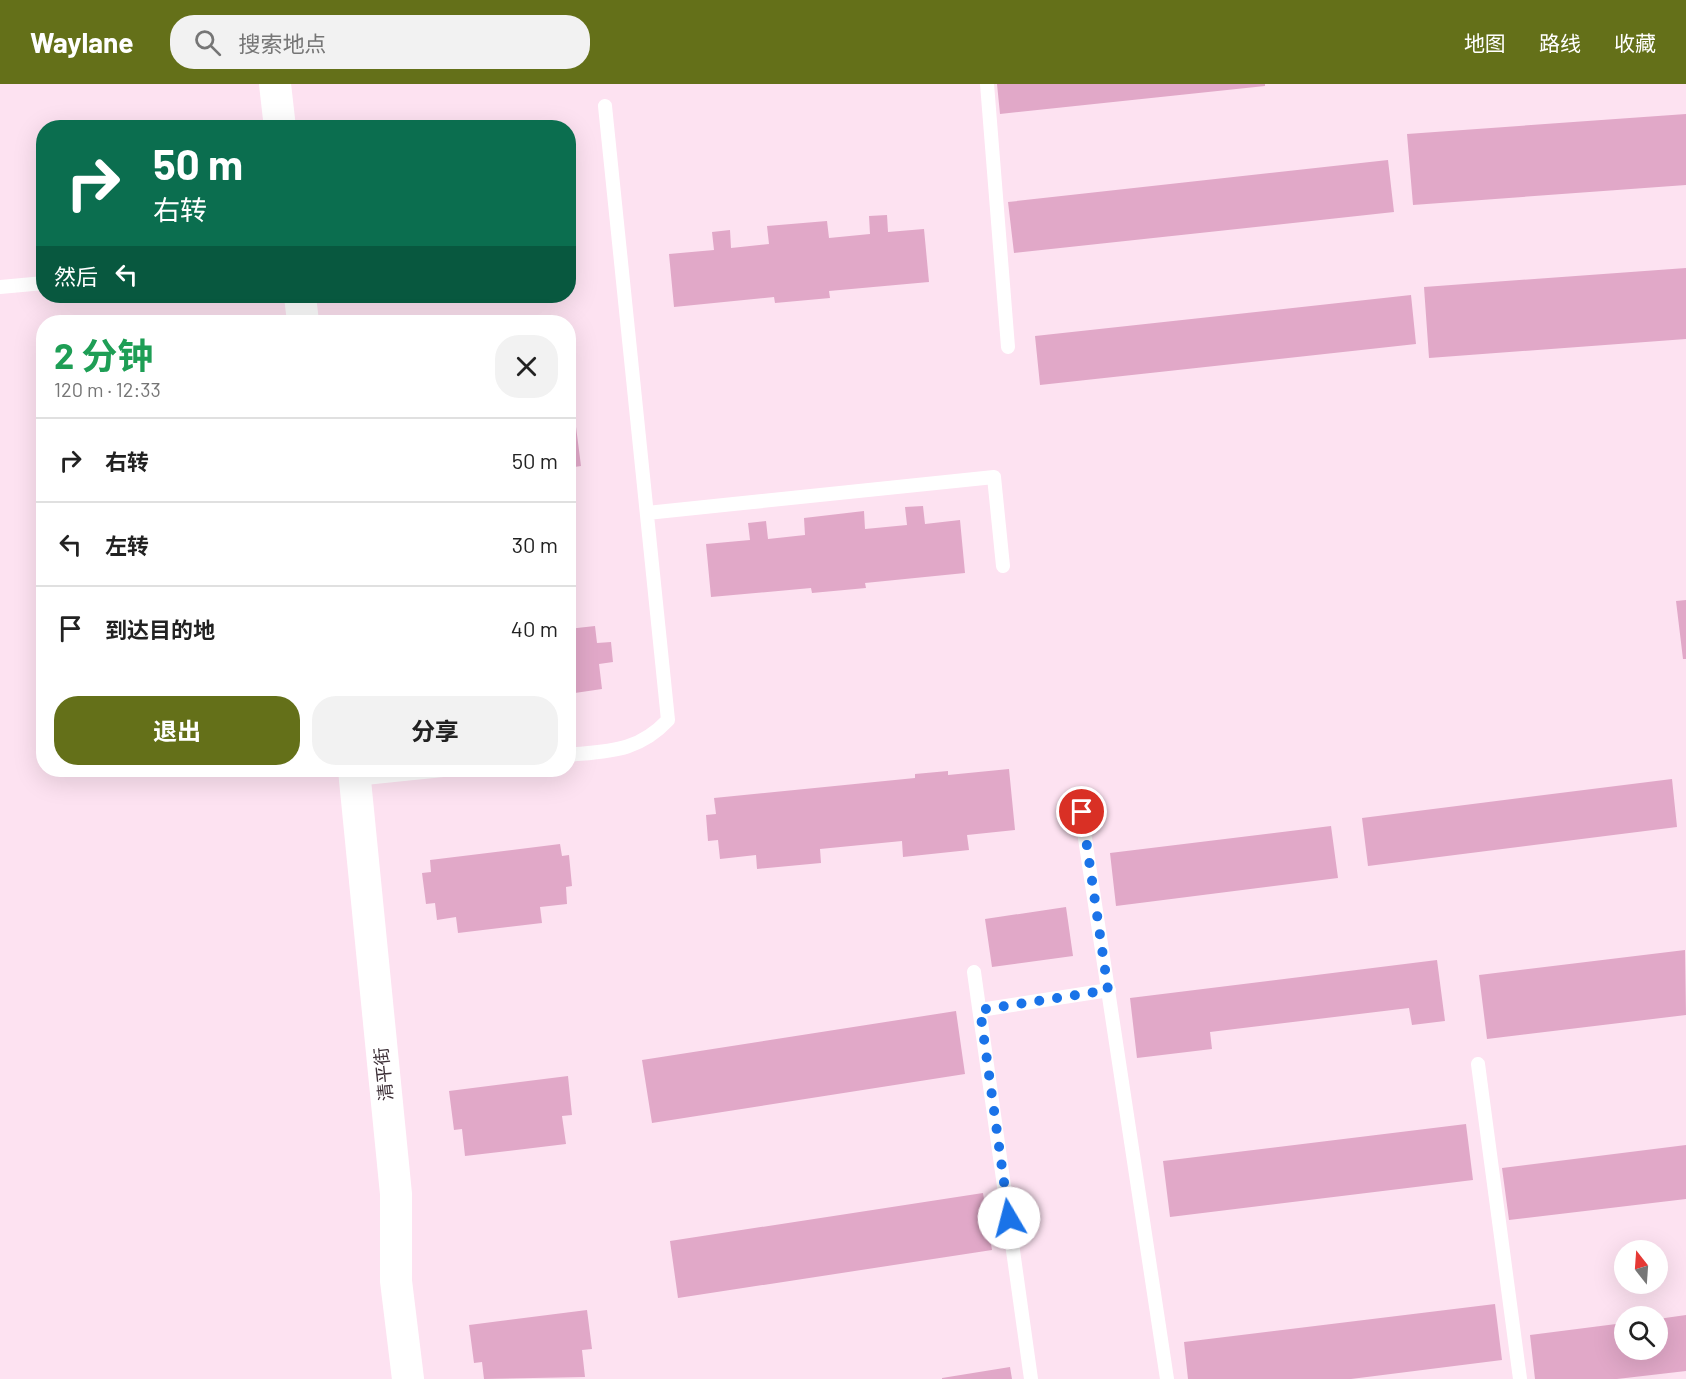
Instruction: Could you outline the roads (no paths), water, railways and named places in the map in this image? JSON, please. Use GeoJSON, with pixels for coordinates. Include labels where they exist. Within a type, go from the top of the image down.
{"type":"FeatureCollection","features":[{"type":"Feature","properties":{"kind":"street"},"geometry":{"type":"LineString","coordinates":[[275,84],[279,120]]}},
{"type":"Feature","properties":{"kind":"street","name":"清平街"},"geometry":{"type":"LineString","coordinates":[[354,777],[394,1182],[396,1281],[408,1379]]}},
{"type":"Feature","properties":{"kind":"lane"},"geometry":{"type":"LineString","coordinates":[[987,84],[1008,347]]}},
{"type":"Feature","properties":{"kind":"lane"},"geometry":{"type":"LineString","coordinates":[[576,755],[620,750],[643,742],[668,720],[605,106]]}},
{"type":"Feature","properties":{"kind":"lane"},"geometry":{"type":"LineString","coordinates":[[0,287],[36,284]]}},
{"type":"Feature","properties":{"kind":"lane"},"geometry":{"type":"LineString","coordinates":[[647,513],[994,477],[1003,566]]}},
{"type":"Feature","properties":{"kind":"lane"},"geometry":{"type":"LineString","coordinates":[[1082,812],[1167,1379]]}},
{"type":"Feature","properties":{"kind":"lane"},"geometry":{"type":"LineString","coordinates":[[975,972],[1031,1379]]}},
{"type":"Feature","properties":{"kind":"lane"},"geometry":{"type":"LineString","coordinates":[[980,1010],[1108,990]]}},
{"type":"Feature","properties":{"kind":"lane"},"geometry":{"type":"LineString","coordinates":[[1478,1064],[1520,1379]]}}]}
